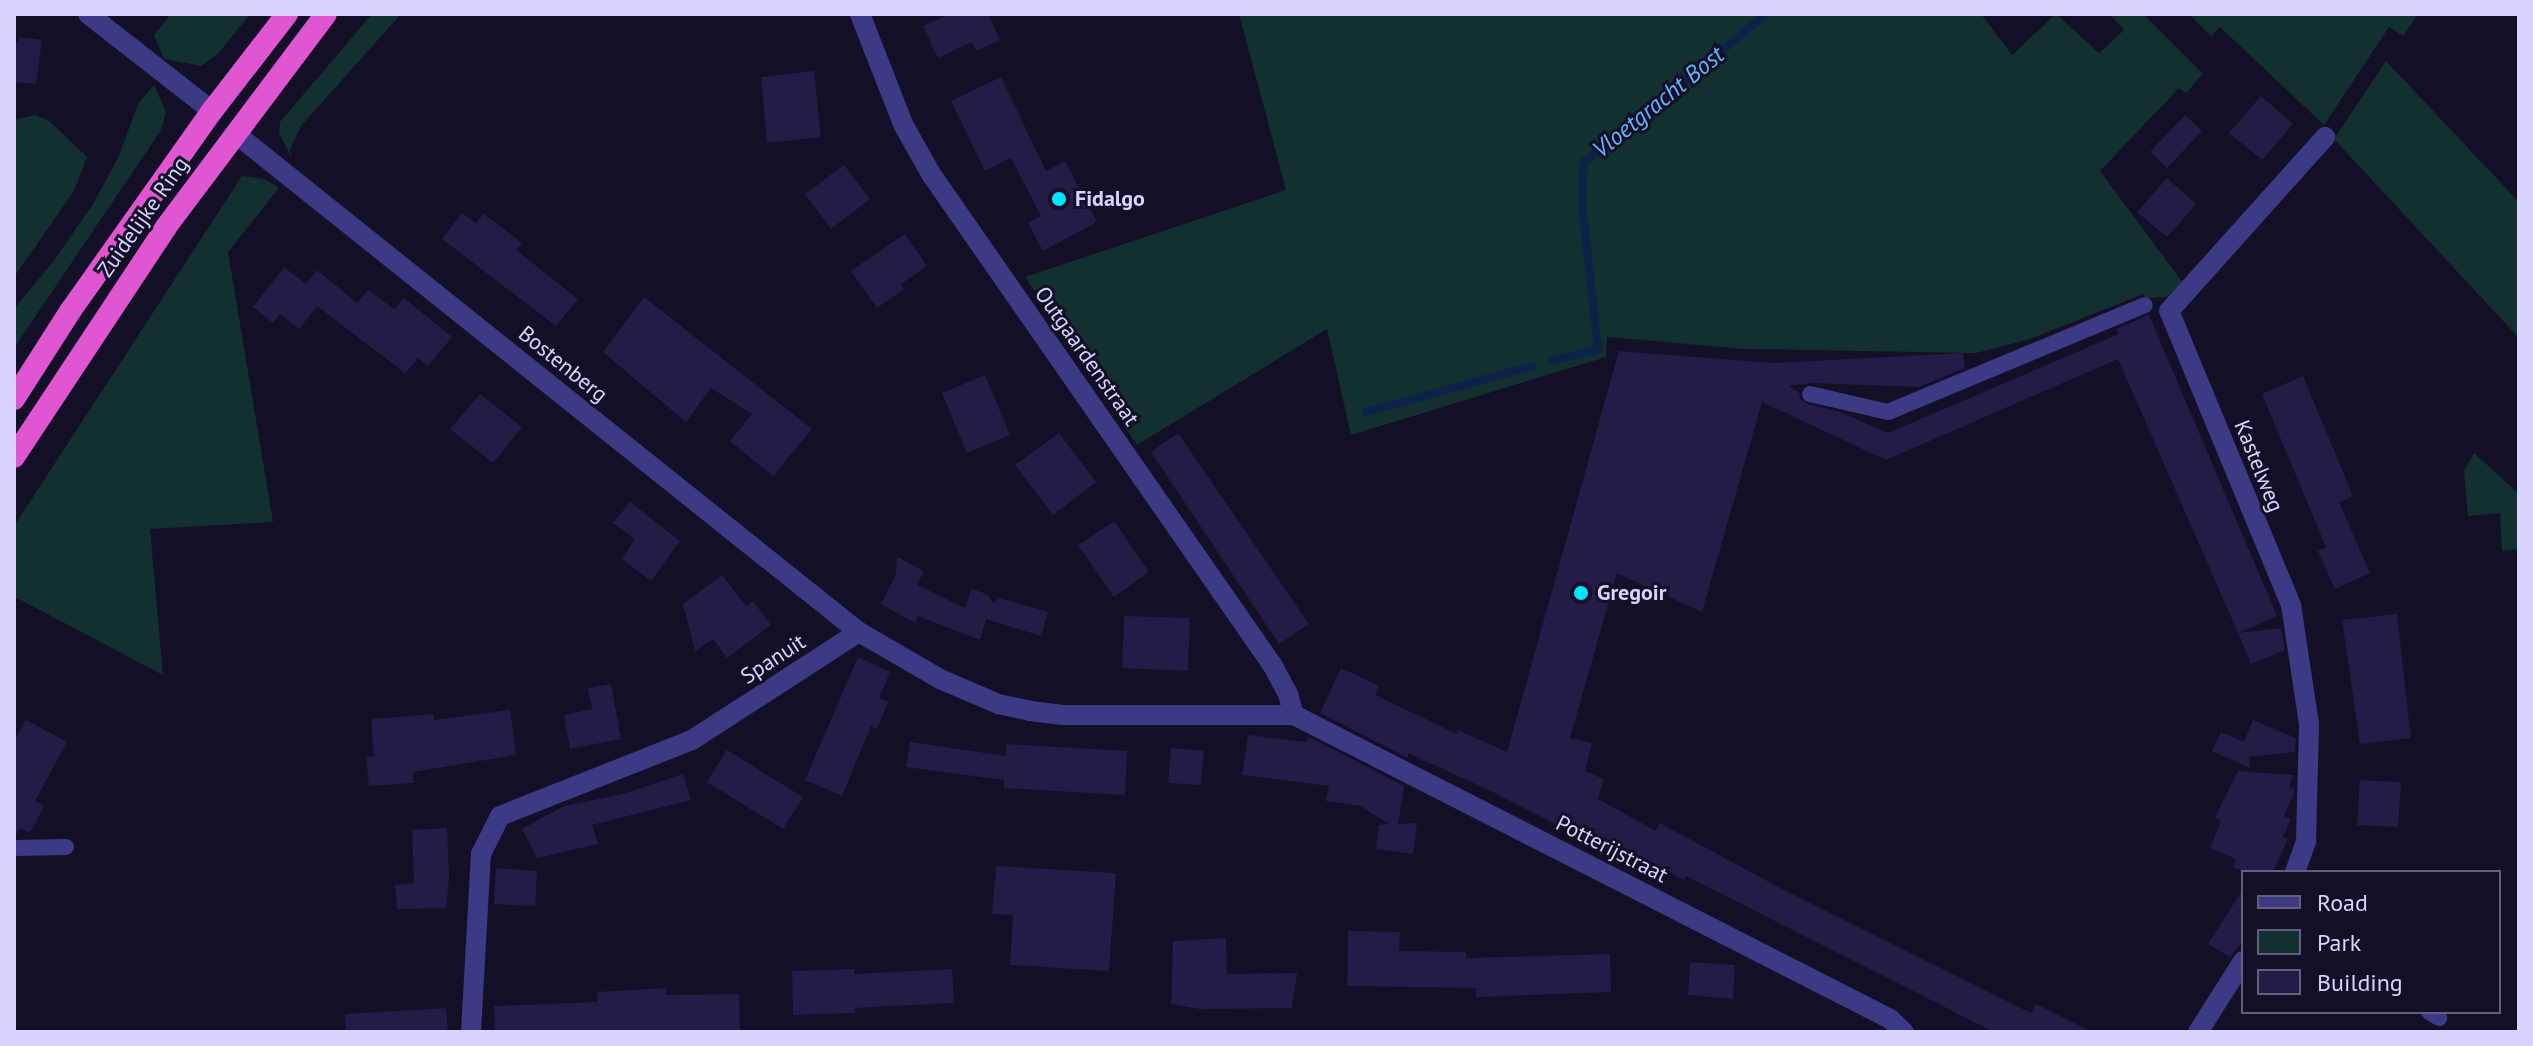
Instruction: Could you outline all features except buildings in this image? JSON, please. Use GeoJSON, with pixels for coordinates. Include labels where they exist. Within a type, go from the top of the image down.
{"type":"FeatureCollection","features":[{"type":"Feature","properties":{"kind":"highway","name":"Zuidelijke Ring"},"geometry":{"type":"LineString","coordinates":[[14,399],[71,310],[212,111],[287,14]]}},
{"type":"Feature","properties":{"kind":"highway","name":"Zuidelijke Ring"},"geometry":{"type":"LineString","coordinates":[[14,457],[117,299],[326,14]]}},
{"type":"Feature","properties":{"kind":"street"},"geometry":{"type":"LineString","coordinates":[[88,14],[212,111]]}},
{"type":"Feature","properties":{"kind":"street","name":"Outgaardenstraat"},"geometry":{"type":"LineString","coordinates":[[860,14],[904,126],[931,174],[1265,654],[1288,694],[1294,715]]}},
{"type":"Feature","properties":{"kind":"street","name":"Bostenberg"},"geometry":{"type":"LineString","coordinates":[[236,134],[859,632]]}},
{"type":"Feature","properties":{"kind":"street","name":"Kastelweg"},"geometry":{"type":"LineString","coordinates":[[2296,870],[2306,841],[2309,724],[2291,605],[2169,311],[2325,137]]}},
{"type":"Feature","properties":{"kind":"street"},"geometry":{"type":"LineString","coordinates":[[859,632],[940,679],[998,704],[1030,711],[1061,715],[1294,715]]}},
{"type":"Feature","properties":{"kind":"street","name":"Spanuit"},"geometry":{"type":"LineString","coordinates":[[471,1032],[481,854],[500,816],[546,794],[692,740],[859,632]]}},
{"type":"Feature","properties":{"kind":"street","name":"Potterijstraat"},"geometry":{"type":"LineString","coordinates":[[1294,715],[1890,1019],[1904,1032]]}},
{"type":"Feature","properties":{"kind":"street"},"geometry":{"type":"LineString","coordinates":[[2198,1032],[2241,964]]}},
{"type":"Feature","properties":{"kind":"lane"},"geometry":{"type":"LineString","coordinates":[[1810,394],[1888,412],[2145,305]]}},
{"type":"Feature","properties":{"kind":"lane"},"geometry":{"type":"LineString","coordinates":[[14,848],[66,847]]}},
{"type":"Feature","properties":{"kind":"green space"},"geometry":{"type":"Polygon","coordinates":[[[171,14],[250,14],[218,54],[201,66],[164,59],[154,35],[171,14]]]}},
{"type":"Feature","properties":{"kind":"green space"},"geometry":{"type":"Polygon","coordinates":[[[372,14],[401,14],[301,126],[290,149],[291,157],[279,133],[280,122],[372,14]]]}},
{"type":"Feature","properties":{"kind":"green space"},"geometry":{"type":"Polygon","coordinates":[[[1239,14],[1981,14],[2012,55],[2056,14],[2099,53],[2124,30],[2110,14],[2143,14],[2203,74],[2186,93],[2179,88],[2100,171],[2183,283],[2166,297],[2146,298],[2143,294],[2030,339],[1976,353],[1745,349],[1607,337],[1606,357],[1351,435],[1327,329],[1137,445],[1025,277],[1286,190],[1239,14]]]}},
{"type":"Feature","properties":{"kind":"green space"},"geometry":{"type":"Polygon","coordinates":[[[2189,14],[2418,14],[2403,36],[2389,27],[2324,125],[2220,27],[2211,36],[2189,14]]]}},
{"type":"Feature","properties":{"kind":"green space"},"geometry":{"type":"Polygon","coordinates":[[[2386,61],[2519,202],[2519,338],[2334,139],[2386,61]]]}},
{"type":"Feature","properties":{"kind":"green space"},"geometry":{"type":"Polygon","coordinates":[[[154,85],[166,112],[161,130],[14,348],[14,309],[55,259],[93,204],[118,158],[138,104],[154,85]]]}},
{"type":"Feature","properties":{"kind":"green space"},"geometry":{"type":"Polygon","coordinates":[[[35,115],[48,120],[87,157],[74,191],[14,277],[14,120],[35,115]]]}},
{"type":"Feature","properties":{"kind":"green space"},"geometry":{"type":"Polygon","coordinates":[[[242,176],[265,179],[279,188],[228,252],[273,522],[150,529],[163,675],[17,598],[14,602],[14,526],[242,176]]]}},
{"type":"Feature","properties":{"kind":"green space"},"geometry":{"type":"Polygon","coordinates":[[[2474,453],[2519,494],[2519,549],[2502,551],[2500,513],[2468,516],[2464,471],[2474,453]]]}},
{"type":"Feature","properties":{"kind":"waterway","name":"Vloetgracht Bost"},"geometry":{"type":"LineString","coordinates":[[1552,361],[1598,349],[1582,204],[1584,162],[1766,14]]}},
{"type":"Feature","properties":{"kind":"waterway","name":"Vloetgracht Bost"},"geometry":{"type":"LineString","coordinates":[[1366,412],[1533,366]]}},
{"type":"Feature","properties":{"kind":"place","name":"Fidalgo"},"geometry":{"type":"Point","coordinates":[1059,199]}},
{"type":"Feature","properties":{"kind":"place","name":"Gregoir"},"geometry":{"type":"Point","coordinates":[1581,593]}}]}
